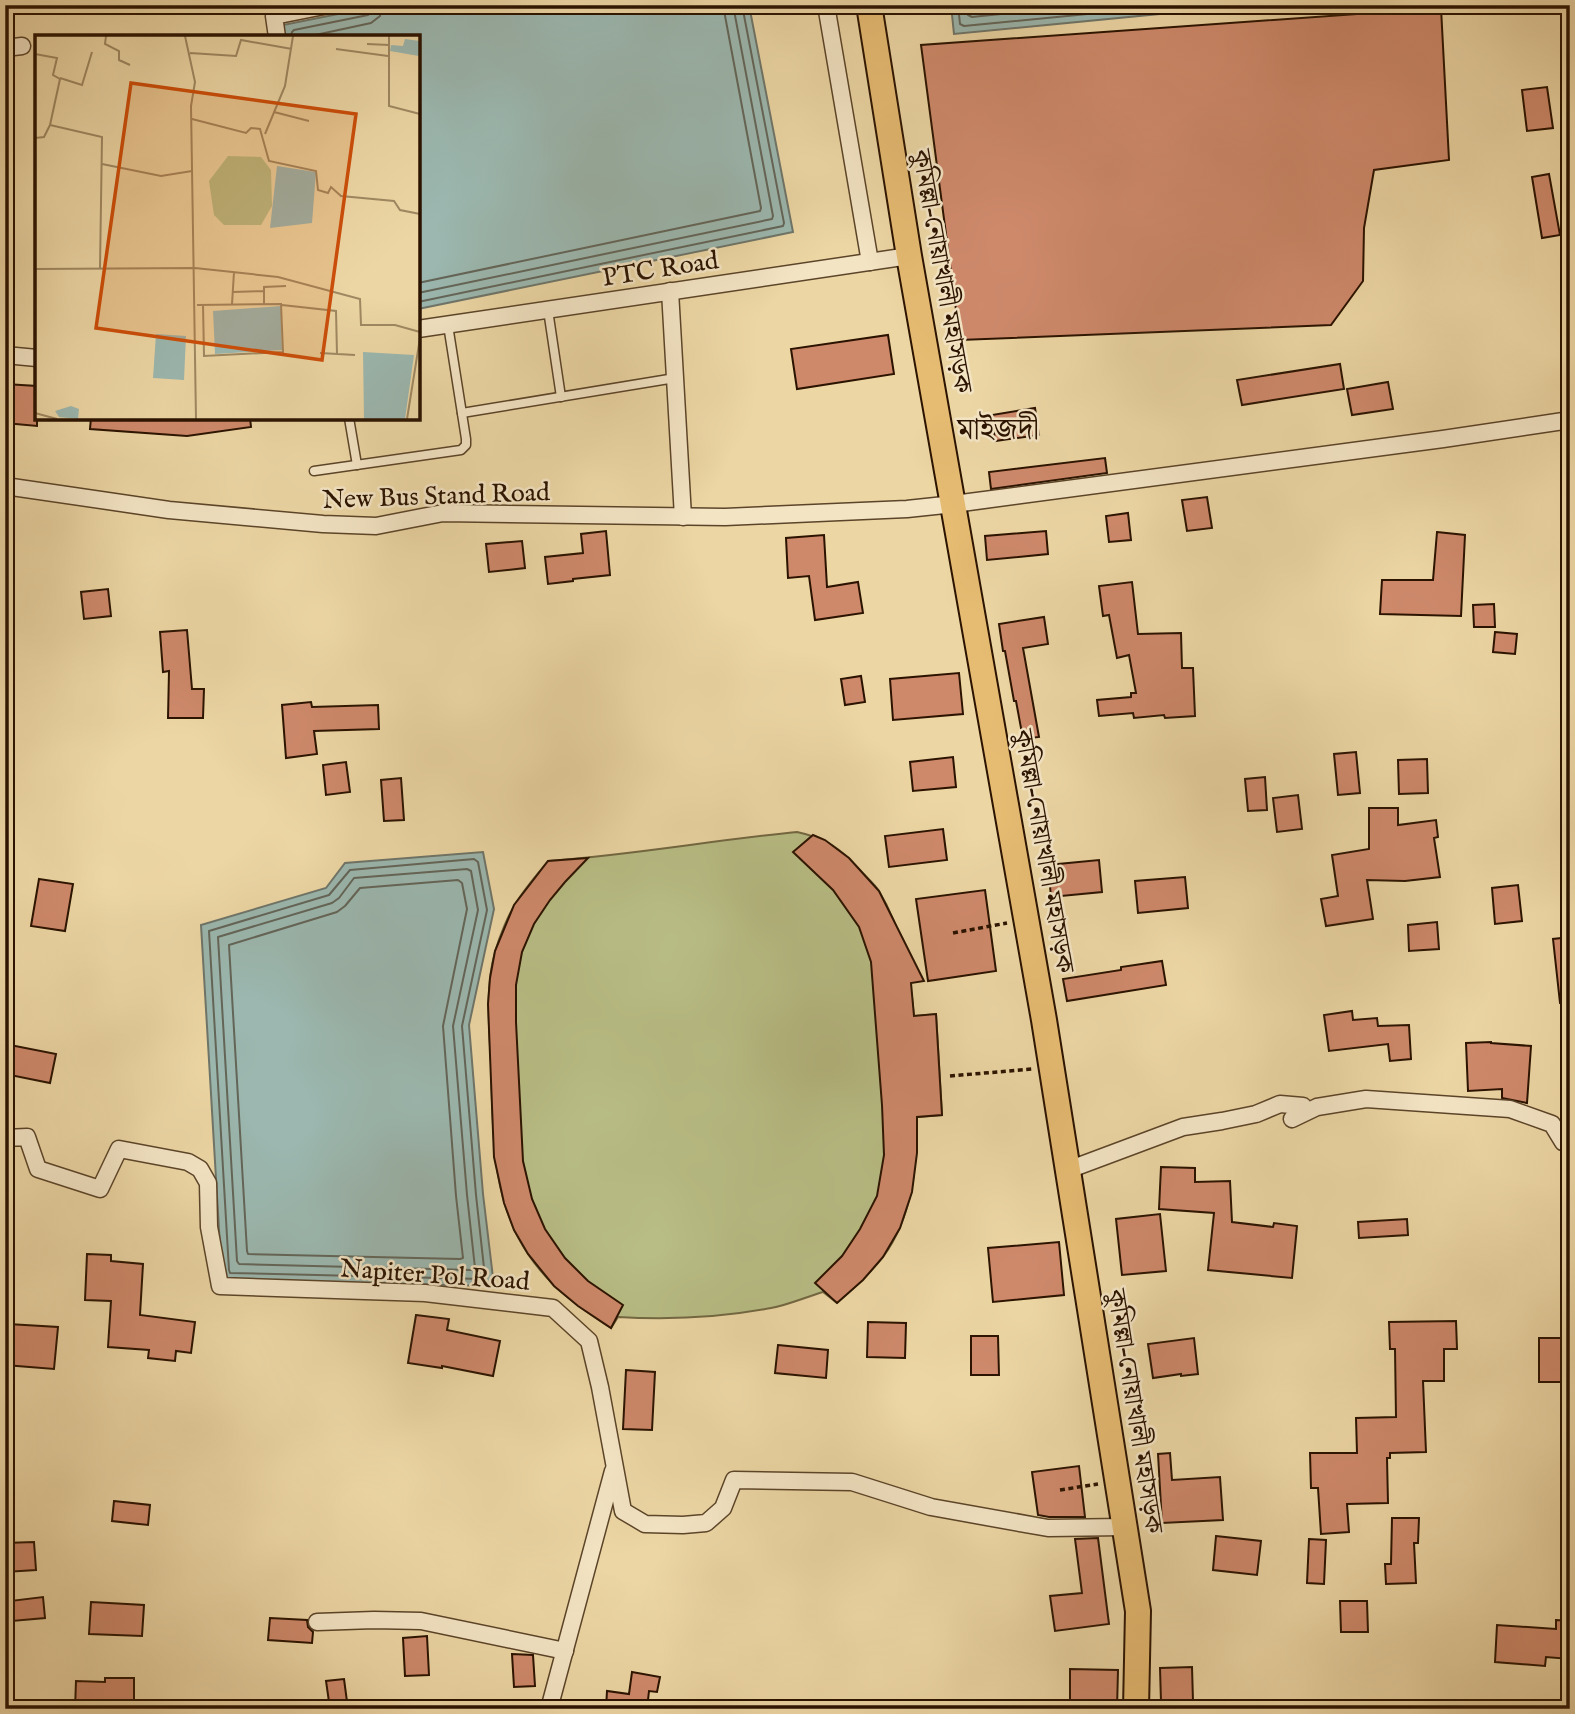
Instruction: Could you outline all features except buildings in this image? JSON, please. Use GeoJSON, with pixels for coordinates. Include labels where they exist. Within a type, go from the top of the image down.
{"type":"FeatureCollection","features":[{"type":"Feature","properties":{"kind":"highway","name":"কুমিল্লা–নোয়াখালী মহাসড়ক"},"geometry":{"type":"LineString","coordinates":[[869,5],[909,256],[1052,1067],[1138,1611],[1136,1709]]}},
{"type":"Feature","properties":{"kind":"street"},"geometry":{"type":"LineString","coordinates":[[277,35],[274,16],[329,5]]}},
{"type":"Feature","properties":{"kind":"street"},"geometry":{"type":"LineString","coordinates":[[826,5],[870,261]]}},
{"type":"Feature","properties":{"kind":"street"},"geometry":{"type":"LineString","coordinates":[[5,48],[22,46]]}},
{"type":"Feature","properties":{"kind":"street","name":"PTC Road"},"geometry":{"type":"LineString","coordinates":[[420,329],[909,256]]}},
{"type":"Feature","properties":{"kind":"street"},"geometry":{"type":"LineString","coordinates":[[670,291],[683,517]]}},
{"type":"Feature","properties":{"kind":"street"},"geometry":{"type":"LineString","coordinates":[[5,355],[35,358]]}},
{"type":"Feature","properties":{"kind":"street","name":"New Bus Stand Road"},"geometry":{"type":"LineString","coordinates":[[5,486],[169,510],[376,526],[443,513],[725,517],[894,510],[954,505],[1570,420]]}},
{"type":"Feature","properties":{"kind":"street"},"geometry":{"type":"LineString","coordinates":[[1068,1170],[1182,1127],[1255,1114],[1280,1104],[1303,1107],[1292,1119],[1317,1107],[1366,1099],[1510,1109],[1552,1124],[1563,1142],[1570,1142]]}},
{"type":"Feature","properties":{"kind":"street","name":"Napiter Pol Road"},"geometry":{"type":"LineString","coordinates":[[5,1138],[27,1137],[38,1168],[100,1189],[119,1149],[188,1162],[200,1169],[208,1183],[209,1227],[220,1286],[425,1293],[554,1308],[589,1341],[623,1511],[645,1524],[683,1525],[706,1522],[723,1508],[734,1480],[852,1482],[931,1507],[1048,1528],[1124,1527]]}},
{"type":"Feature","properties":{"kind":"street"},"geometry":{"type":"LineString","coordinates":[[549,1709],[614,1466]]}},
{"type":"Feature","properties":{"kind":"street"},"geometry":{"type":"LineString","coordinates":[[317,1622],[421,1621],[565,1651]]}},
{"type":"Feature","properties":{"kind":"lane"},"geometry":{"type":"LineString","coordinates":[[548,310],[561,397]]}},
{"type":"Feature","properties":{"kind":"lane"},"geometry":{"type":"LineString","coordinates":[[314,471],[461,450],[466,445],[448,325]]}},
{"type":"Feature","properties":{"kind":"lane"},"geometry":{"type":"LineString","coordinates":[[462,413],[675,378]]}},
{"type":"Feature","properties":{"kind":"lane"},"geometry":{"type":"LineString","coordinates":[[349,420],[357,465]]}},
{"type":"Feature","properties":{"kind":"path"},"geometry":{"type":"LineString","coordinates":[[953,933],[1027,920]]}},
{"type":"Feature","properties":{"kind":"path"},"geometry":{"type":"LineString","coordinates":[[950,1076],[1052,1067]]}},
{"type":"Feature","properties":{"kind":"path"},"geometry":{"type":"LineString","coordinates":[[1060,1490],[1117,1481]]}},
{"type":"Feature","properties":{"kind":"green space"},"geometry":{"type":"Polygon","coordinates":[[[797,832],[825,841],[839,850],[877,888],[894,920],[899,936],[910,983],[914,1016],[936,1014],[942,1115],[917,1117],[914,1172],[901,1225],[883,1257],[837,1303],[823,1292],[777,1307],[732,1314],[676,1318],[618,1317],[611,1328],[576,1304],[536,1266],[506,1210],[496,1162],[489,1021],[490,979],[501,934],[520,897],[548,861],[797,832]]]}},
{"type":"Feature","properties":{"kind":"water"},"geometry":{"type":"Polygon","coordinates":[[[383,5],[749,5],[793,232],[420,309],[420,35],[285,35],[283,25],[383,5]]]}},
{"type":"Feature","properties":{"kind":"water"},"geometry":{"type":"Polygon","coordinates":[[[951,5],[1159,5],[1159,14],[954,34],[951,5]]]}},
{"type":"Feature","properties":{"kind":"water"},"geometry":{"type":"Polygon","coordinates":[[[483,852],[494,909],[469,1025],[483,1194],[494,1286],[222,1280],[201,925],[326,888],[345,863],[483,852]]]}},
{"type":"Feature","properties":{"kind":"district","name":"মাইজদী"},"geometry":{"type":"Point","coordinates":[998,429]}}]}
